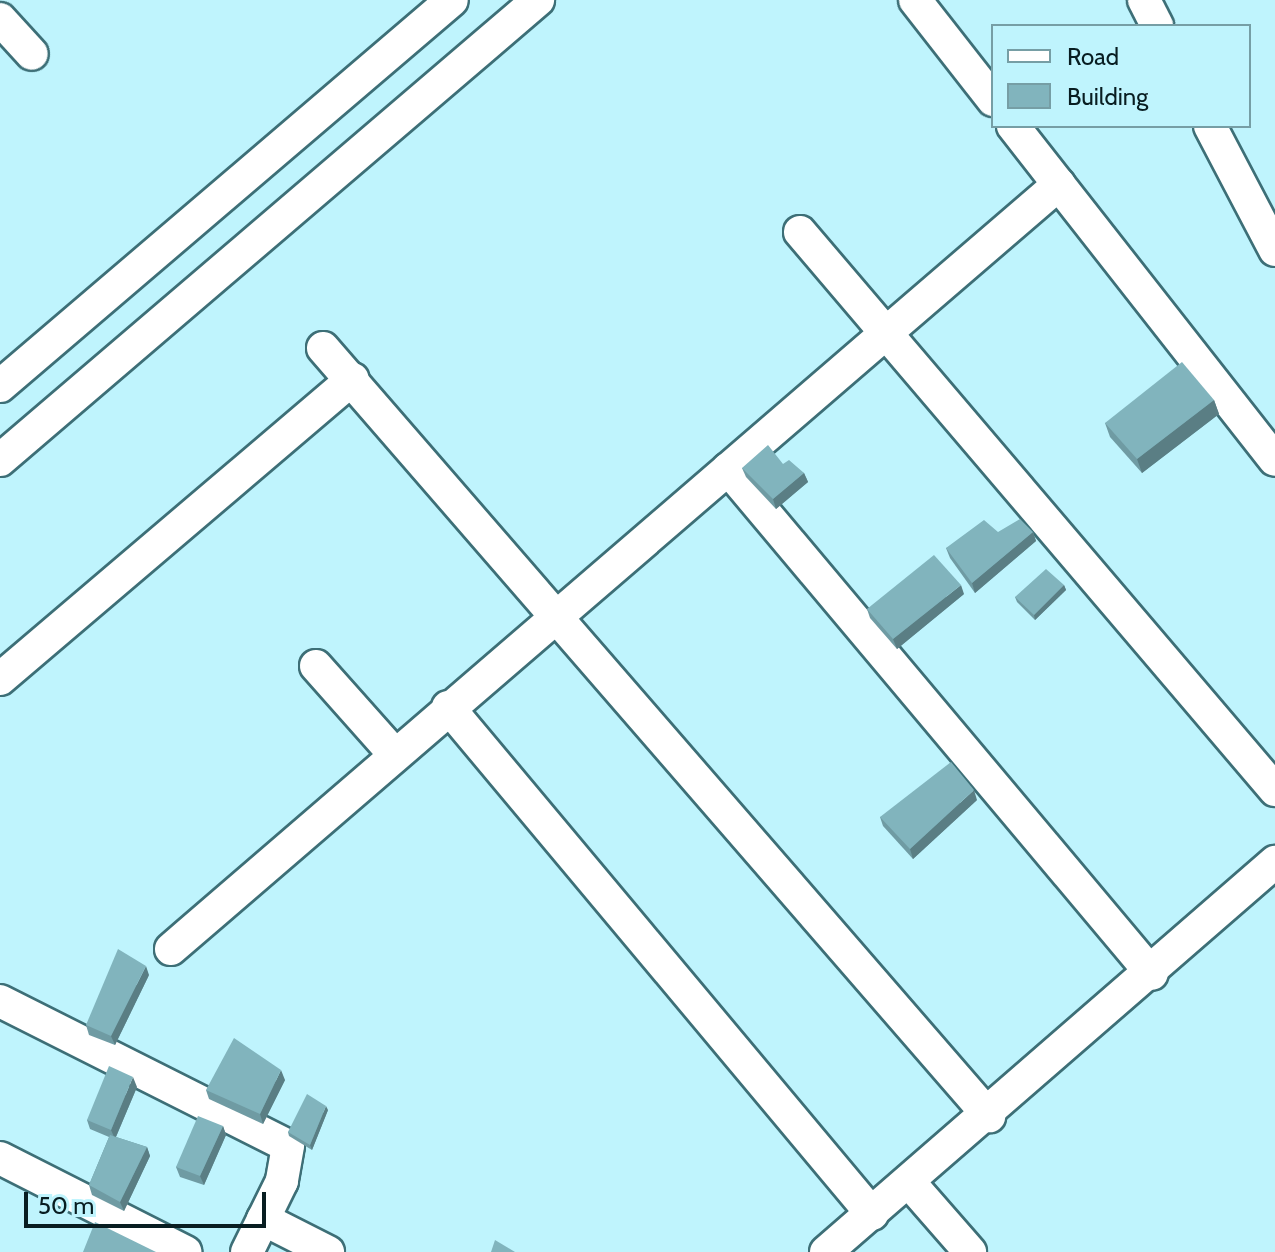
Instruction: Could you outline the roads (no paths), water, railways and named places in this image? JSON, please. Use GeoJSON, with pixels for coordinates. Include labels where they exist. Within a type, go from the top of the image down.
{"type":"FeatureCollection","features":[{"type":"Feature","properties":{"kind":"street"},"geometry":{"type":"LineString","coordinates":[[0,386],[452,0]]}},
{"type":"Feature","properties":{"kind":"street"},"geometry":{"type":"LineString","coordinates":[[0,460],[538,0]]}},
{"type":"Feature","properties":{"kind":"street"},"geometry":{"type":"LineString","coordinates":[[915,0],[991,97]]}},
{"type":"Feature","properties":{"kind":"street"},"geometry":{"type":"LineString","coordinates":[[1144,0],[1156,24]]}},
{"type":"Feature","properties":{"kind":"street"},"geometry":{"type":"LineString","coordinates":[[0,19],[32,54]]}},
{"type":"Feature","properties":{"kind":"street"},"geometry":{"type":"LineString","coordinates":[[1015,128],[1275,460]]}},
{"type":"Feature","properties":{"kind":"street"},"geometry":{"type":"LineString","coordinates":[[1211,128],[1275,250]]}},
{"type":"Feature","properties":{"kind":"street"},"geometry":{"type":"LineString","coordinates":[[171,949],[553,615],[1059,184]]}},
{"type":"Feature","properties":{"kind":"street"},"geometry":{"type":"LineString","coordinates":[[800,232],[1275,790]]}},
{"type":"Feature","properties":{"kind":"street"},"geometry":{"type":"LineString","coordinates":[[323,348],[989,1116]]}},
{"type":"Feature","properties":{"kind":"street"},"geometry":{"type":"LineString","coordinates":[[0,679],[353,379]]}},
{"type":"Feature","properties":{"kind":"street"},"geometry":{"type":"LineString","coordinates":[[728,469],[1152,974]]}},
{"type":"Feature","properties":{"kind":"street"},"geometry":{"type":"LineString","coordinates":[[316,666],[394,754]]}},
{"type":"Feature","properties":{"kind":"street"},"geometry":{"type":"LineString","coordinates":[[448,707],[872,1214]]}},
{"type":"Feature","properties":{"kind":"street"},"geometry":{"type":"LineString","coordinates":[[826,1252],[989,1116],[1275,862]]}},
{"type":"Feature","properties":{"kind":"street"},"geometry":{"type":"LineString","coordinates":[[0,1001],[288,1146],[263,1219],[247,1252]]}},
{"type":"Feature","properties":{"kind":"street"},"geometry":{"type":"LineString","coordinates":[[0,1158],[185,1252]]}},
{"type":"Feature","properties":{"kind":"street"},"geometry":{"type":"LineString","coordinates":[[909,1182],[970,1252]]}},
{"type":"Feature","properties":{"kind":"street"},"geometry":{"type":"LineString","coordinates":[[263,1219],[328,1252]]}}]}
